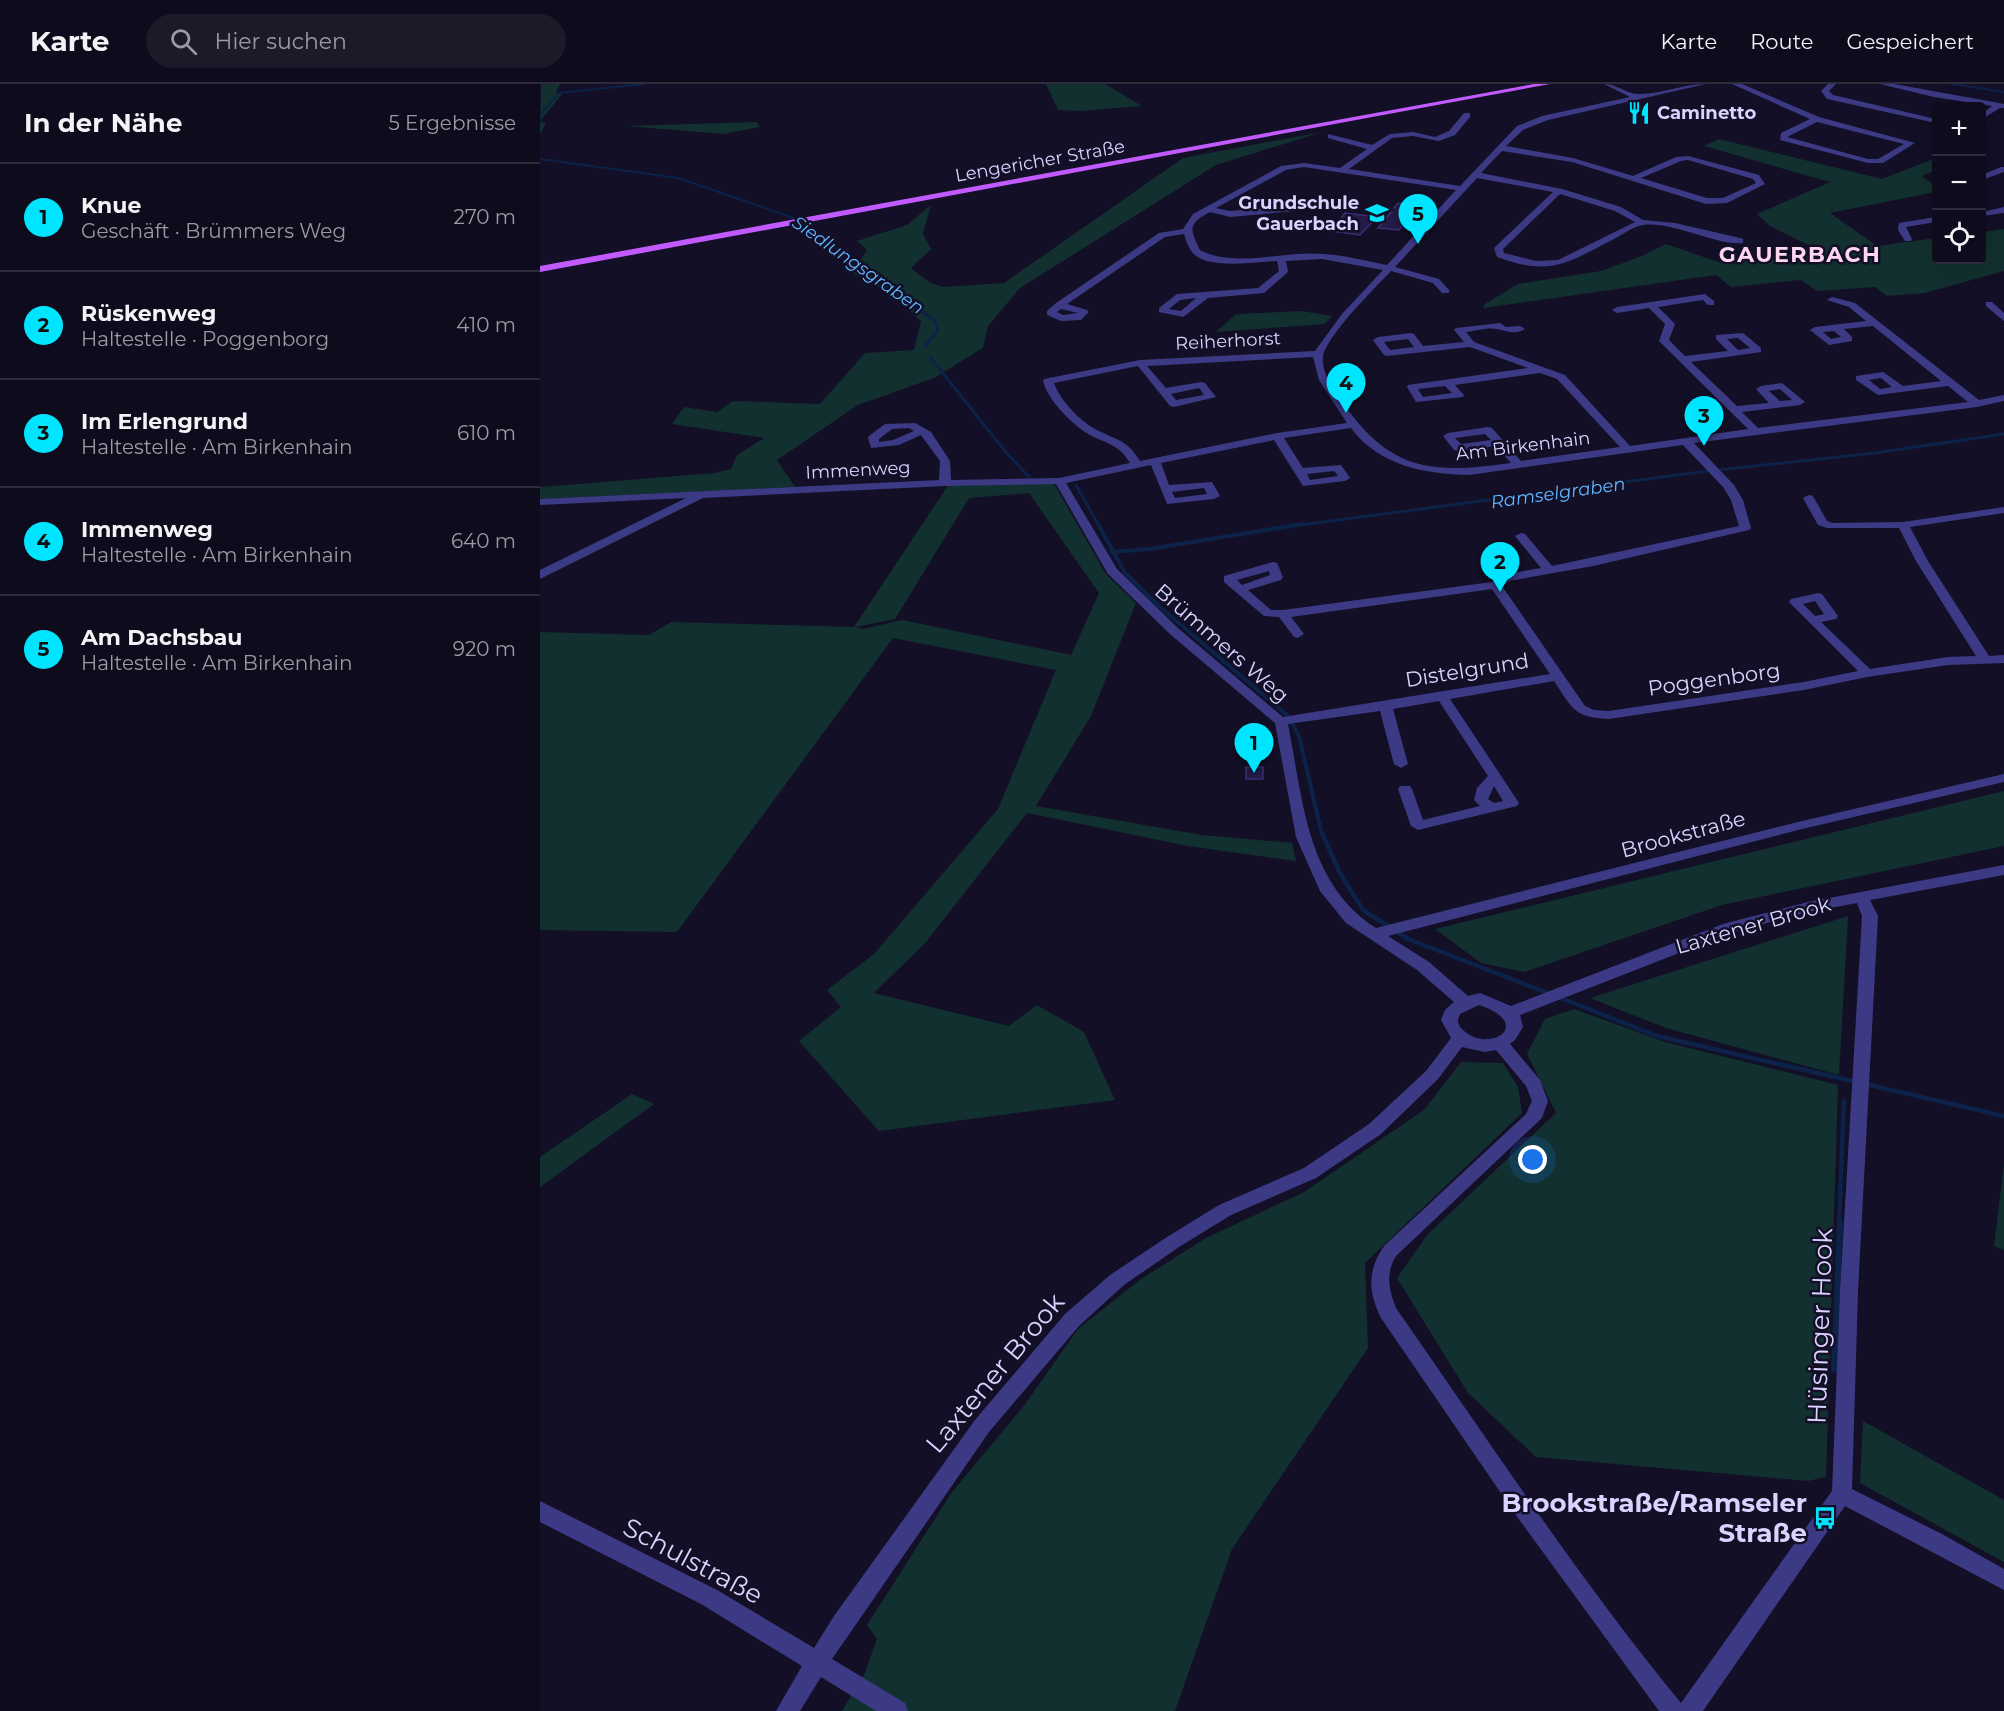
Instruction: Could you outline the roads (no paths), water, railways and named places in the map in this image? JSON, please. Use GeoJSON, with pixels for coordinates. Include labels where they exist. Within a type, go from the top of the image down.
{"type":"FeatureCollection","features":[{"type":"Feature","properties":{"kind":"main road","name":"Lengericher Straße"},"geometry":{"type":"LineString","coordinates":[[540,269],[1546,84]]}},
{"type":"Feature","properties":{"kind":"street"},"geometry":{"type":"LineString","coordinates":[[1608,84],[1640,96]]}},
{"type":"Feature","properties":{"kind":"street"},"geometry":{"type":"LineString","coordinates":[[1621,84],[1640,96]]}},
{"type":"Feature","properties":{"kind":"street"},"geometry":{"type":"LineString","coordinates":[[1318,354],[1339,324],[1389,268],[1520,128],[1531,122],[1580,109],[1702,84]]}},
{"type":"Feature","properties":{"kind":"street"},"geometry":{"type":"LineString","coordinates":[[1736,84],[1816,119],[1911,143],[1880,161],[1868,161],[1783,138],[1784,135],[1816,119]]}},
{"type":"Feature","properties":{"kind":"street"},"geometry":{"type":"LineString","coordinates":[[1832,84],[1825,91],[1830,97],[1932,120]]}},
{"type":"Feature","properties":{"kind":"street"},"geometry":{"type":"LineString","coordinates":[[1884,84],[2001,106]]}},
{"type":"Feature","properties":{"kind":"street"},"geometry":{"type":"LineString","coordinates":[[1986,115],[2001,106]]}},
{"type":"Feature","properties":{"kind":"street"},"geometry":{"type":"LineString","coordinates":[[1342,170],[1390,136],[1413,134],[1436,139],[1452,133],[1467,115]]}},
{"type":"Feature","properties":{"kind":"street"},"geometry":{"type":"LineString","coordinates":[[1331,136],[1373,148]]}},
{"type":"Feature","properties":{"kind":"street"},"geometry":{"type":"LineString","coordinates":[[1501,148],[1564,158],[1706,201],[1724,201],[1761,184],[1756,177],[1688,159],[1679,159],[1635,178]]}},
{"type":"Feature","properties":{"kind":"street"},"geometry":{"type":"LineString","coordinates":[[1445,291],[1436,281],[1389,268],[1314,255],[1231,261],[1210,259],[1196,252],[1187,231],[1188,225],[1196,216],[1284,168],[1304,165],[1463,189]]}},
{"type":"Feature","properties":{"kind":"street"},"geometry":{"type":"LineString","coordinates":[[1986,176],[2004,169]]}},
{"type":"Feature","properties":{"kind":"street"},"geometry":{"type":"LineString","coordinates":[[1476,175],[1559,191],[1618,209],[1641,222],[1675,226],[1740,241]]}},
{"type":"Feature","properties":{"kind":"street"},"geometry":{"type":"LineString","coordinates":[[1559,191],[1498,248],[1500,255],[1516,261],[1536,264],[1560,263],[1641,222]]}},
{"type":"Feature","properties":{"kind":"street"},"geometry":{"type":"LineString","coordinates":[[1209,209],[1230,214],[1304,208]]}},
{"type":"Feature","properties":{"kind":"street"},"geometry":{"type":"LineString","coordinates":[[1986,213],[2004,210]]}},
{"type":"Feature","properties":{"kind":"street"},"geometry":{"type":"LineString","coordinates":[[1908,239],[1902,230],[1902,225],[1932,221]]}},
{"type":"Feature","properties":{"kind":"street"},"geometry":{"type":"LineString","coordinates":[[1059,305],[1162,235],[1187,231]]}},
{"type":"Feature","properties":{"kind":"street"},"geometry":{"type":"LineString","coordinates":[[1207,294],[1261,291],[1283,272],[1284,268],[1280,258]]}},
{"type":"Feature","properties":{"kind":"street"},"geometry":{"type":"LineString","coordinates":[[1617,310],[1705,297],[1711,303]]}},
{"type":"Feature","properties":{"kind":"street"},"geometry":{"type":"LineString","coordinates":[[1832,300],[1852,305],[1977,404]]}},
{"type":"Feature","properties":{"kind":"street"},"geometry":{"type":"LineString","coordinates":[[1989,304],[2004,318]]}},
{"type":"Feature","properties":{"kind":"street"},"geometry":{"type":"LineString","coordinates":[[1652,306],[1670,324],[1664,341],[1756,431]]}},
{"type":"Feature","properties":{"kind":"street"},"geometry":{"type":"LineString","coordinates":[[1835,327],[1874,323]]}},
{"type":"Feature","properties":{"kind":"street"},"geometry":{"type":"LineString","coordinates":[[1420,349],[1506,334],[1504,330],[1520,329]]}},
{"type":"Feature","properties":{"kind":"street"},"geometry":{"type":"LineString","coordinates":[[1468,341],[1561,378],[1627,449]]}},
{"type":"Feature","properties":{"kind":"street"},"geometry":{"type":"LineString","coordinates":[[1681,360],[1736,353]]}},
{"type":"Feature","properties":{"kind":"street","name":"Reiherhorst"},"geometry":{"type":"LineString","coordinates":[[1136,464],[1128,450],[1115,440],[1089,429],[1062,403],[1048,386],[1048,381],[1140,363],[1318,354]]}},
{"type":"Feature","properties":{"kind":"street","name":"Am Birkenhain"},"geometry":{"type":"LineString","coordinates":[[1318,354],[1317,368],[1353,425],[1373,447],[1405,464],[1450,472],[1469,472],[1756,431],[1977,404],[2004,398]]}},
{"type":"Feature","properties":{"kind":"street"},"geometry":{"type":"LineString","coordinates":[[1140,363],[1164,392]]}},
{"type":"Feature","properties":{"kind":"street"},"geometry":{"type":"LineString","coordinates":[[1448,383],[1541,369]]}},
{"type":"Feature","properties":{"kind":"street"},"geometry":{"type":"LineString","coordinates":[[1901,389],[1948,382]]}},
{"type":"Feature","properties":{"kind":"street"},"geometry":{"type":"LineString","coordinates":[[1734,410],[1778,405]]}},
{"type":"Feature","properties":{"kind":"street","name":"Immenweg"},"geometry":{"type":"LineString","coordinates":[[540,502],[945,483],[1059,481],[1277,436],[1353,425]]}},
{"type":"Feature","properties":{"kind":"street"},"geometry":{"type":"LineString","coordinates":[[922,431],[927,434],[945,461],[945,483]]}},
{"type":"Feature","properties":{"kind":"street"},"geometry":{"type":"LineString","coordinates":[[1277,436],[1300,472]]}},
{"type":"Feature","properties":{"kind":"street"},"geometry":{"type":"LineString","coordinates":[[1240,589],[1268,614],[1283,614],[1495,585],[1505,578],[1603,560],[1745,528],[1737,500],[1728,485],[1686,441]]}},
{"type":"Feature","properties":{"kind":"street"},"geometry":{"type":"LineString","coordinates":[[1498,442],[1518,464]]}},
{"type":"Feature","properties":{"kind":"street"},"geometry":{"type":"LineString","coordinates":[[1154,460],[1165,489]]}},
{"type":"Feature","properties":{"kind":"street","name":"Brümmers Weg"},"geometry":{"type":"LineString","coordinates":[[1059,481],[1112,571],[1174,632],[1283,722],[1304,837],[1325,888],[1351,919],[1377,933],[1423,966],[1464,1002]]}},
{"type":"Feature","properties":{"kind":"street"},"geometry":{"type":"LineString","coordinates":[[540,575],[703,494]]}},
{"type":"Feature","properties":{"kind":"street"},"geometry":{"type":"LineString","coordinates":[[1809,498],[1822,523],[1831,526],[1904,525],[2004,510]]}},
{"type":"Feature","properties":{"kind":"street"},"geometry":{"type":"LineString","coordinates":[[1904,525],[1917,553],[1985,660]]}},
{"type":"Feature","properties":{"kind":"street"},"geometry":{"type":"LineString","coordinates":[[1521,536],[1548,569]]}},
{"type":"Feature","properties":{"kind":"street","name":"Poggenborg"},"geometry":{"type":"LineString","coordinates":[[1495,585],[1580,709],[1592,714],[1609,715],[1804,686],[1867,673],[1948,661],[2004,659]]}},
{"type":"Feature","properties":{"kind":"street"},"geometry":{"type":"LineString","coordinates":[[1283,614],[1298,634]]}},
{"type":"Feature","properties":{"kind":"street"},"geometry":{"type":"LineString","coordinates":[[1812,620],[1867,673]]}},
{"type":"Feature","properties":{"kind":"street","name":"Distelgrund"},"geometry":{"type":"LineString","coordinates":[[1283,722],[1298,717],[1326,716],[1556,677]]}},
{"type":"Feature","properties":{"kind":"street"},"geometry":{"type":"LineString","coordinates":[[1405,789],[1418,826],[1512,803],[1442,696]]}},
{"type":"Feature","properties":{"kind":"street","name":"Distelgrund"},"geometry":{"type":"LineString","coordinates":[[1385,705],[1401,764]]}},
{"type":"Feature","properties":{"kind":"street"},"geometry":{"type":"LineString","coordinates":[[1491,808],[1481,800],[1484,788],[1495,777]]}},
{"type":"Feature","properties":{"kind":"street","name":"Brookstraße"},"geometry":{"type":"LineString","coordinates":[[1377,933],[1798,826],[2004,778]]}},
{"type":"Feature","properties":{"kind":"street","name":"Laxtener Brook"},"geometry":{"type":"LineString","coordinates":[[1510,1012],[1728,927],[1861,896],[2004,870]]}},
{"type":"Feature","properties":{"kind":"street","name":"Hüsinger Hook"},"geometry":{"type":"LineString","coordinates":[[1842,1494],[1849,1291],[1869,916],[1861,896]]}},
{"type":"Feature","properties":{"kind":"street"},"geometry":{"type":"LineString","coordinates":[[1480,999],[1497,1003],[1510,1012],[1515,1021],[1515,1030],[1509,1038],[1500,1043],[1486,1046],[1472,1044],[1460,1038],[1452,1029],[1450,1019],[1454,1009],[1464,1002],[1480,999]]}},
{"type":"Feature","properties":{"kind":"street","name":"Laxtener Brook"},"geometry":{"type":"LineString","coordinates":[[787,1711],[842,1623],[982,1426],[1072,1320],[1117,1280],[1173,1242],[1225,1210],[1310,1173],[1375,1129],[1432,1075],[1460,1038]]}},
{"type":"Feature","properties":{"kind":"street"},"geometry":{"type":"LineString","coordinates":[[1500,1043],[1534,1084],[1540,1101],[1533,1118],[1390,1251],[1379,1265],[1378,1287],[1388,1312],[1525,1511],[1643,1674],[1673,1711]]}},
{"type":"Feature","properties":{"kind":"street"},"geometry":{"type":"LineString","coordinates":[[1689,1711],[1842,1494],[1935,1541],[2004,1580]]}},
{"type":"Feature","properties":{"kind":"street","name":"Schulstraße"},"geometry":{"type":"LineString","coordinates":[[540,1511],[709,1597],[817,1663]]}},
{"type":"Feature","properties":{"kind":"street"},"geometry":{"type":"LineString","coordinates":[[817,1663],[897,1711]]}},
{"type":"Feature","properties":{"kind":"waterway"},"geometry":{"type":"LineString","coordinates":[[540,115],[559,93],[645,84]]}},
{"type":"Feature","properties":{"kind":"waterway"},"geometry":{"type":"LineString","coordinates":[[1953,84],[2004,92]]}},
{"type":"Feature","properties":{"kind":"waterway","name":"Siedlungsgraben"},"geometry":{"type":"LineString","coordinates":[[540,159],[678,178],[794,218],[879,280]]}},
{"type":"Feature","properties":{"kind":"waterway","name":"Siedlungsgraben"},"geometry":{"type":"LineString","coordinates":[[877,279],[935,321],[938,330],[925,346]]}},
{"type":"Feature","properties":{"kind":"waterway"},"geometry":{"type":"LineString","coordinates":[[930,357],[1005,451],[1029,477]]}},
{"type":"Feature","properties":{"kind":"waterway","name":"Ramselgraben"},"geometry":{"type":"LineString","coordinates":[[1293,526],[1700,472],[1875,453],[2004,434]]}},
{"type":"Feature","properties":{"kind":"waterway"},"geometry":{"type":"LineString","coordinates":[[1076,485],[1099,526]]}},
{"type":"Feature","properties":{"kind":"waterway"},"geometry":{"type":"LineString","coordinates":[[1098,524],[1113,552]]}},
{"type":"Feature","properties":{"kind":"waterway","name":"Ramselgraben"},"geometry":{"type":"LineString","coordinates":[[1113,552],[1150,549],[1303,524]]}},
{"type":"Feature","properties":{"kind":"waterway"},"geometry":{"type":"LineString","coordinates":[[1113,552],[1125,573],[1161,608],[1288,716],[1299,736],[1322,835]]}},
{"type":"Feature","properties":{"kind":"waterway"},"geometry":{"type":"LineString","coordinates":[[1322,833],[1340,873],[1363,910],[1408,939],[1550,994]]}},
{"type":"Feature","properties":{"kind":"waterway"},"geometry":{"type":"LineString","coordinates":[[1558,997],[1657,1036],[2004,1116]]}},
{"type":"Feature","properties":{"kind":"waterway"},"geometry":{"type":"LineString","coordinates":[[1839,1223],[1844,1101]]}},
{"type":"Feature","properties":{"kind":"waterway"},"geometry":{"type":"LineString","coordinates":[[1834,1370],[1840,1222]]}},
{"type":"Feature","properties":{"kind":"place","name":"Caminetto"},"geometry":{"type":"Point","coordinates":[1639,113]}},
{"type":"Feature","properties":{"kind":"place","name":"Grundschule Gauerbach"},"geometry":{"type":"Point","coordinates":[1377,213]}},
{"type":"Feature","properties":{"kind":"place","name":"Am Dachsbau"},"geometry":{"type":"Point","coordinates":[1418,244]}},
{"type":"Feature","properties":{"kind":"place","name":"Immenweg"},"geometry":{"type":"Point","coordinates":[1346,413]}},
{"type":"Feature","properties":{"kind":"place","name":"Im Erlengrund"},"geometry":{"type":"Point","coordinates":[1704,446]}},
{"type":"Feature","properties":{"kind":"place","name":"Rüskenweg"},"geometry":{"type":"Point","coordinates":[1500,592]}},
{"type":"Feature","properties":{"kind":"place","name":"Knue"},"geometry":{"type":"Point","coordinates":[1254,773]}},
{"type":"Feature","properties":{"kind":"place","name":"Brookstraße/Ramseler Straße"},"geometry":{"type":"Point","coordinates":[1825,1518]}},
{"type":"Feature","properties":{"kind":"district","name":"GAUERBACH"},"geometry":{"type":"Point","coordinates":[1800,254]}}]}
